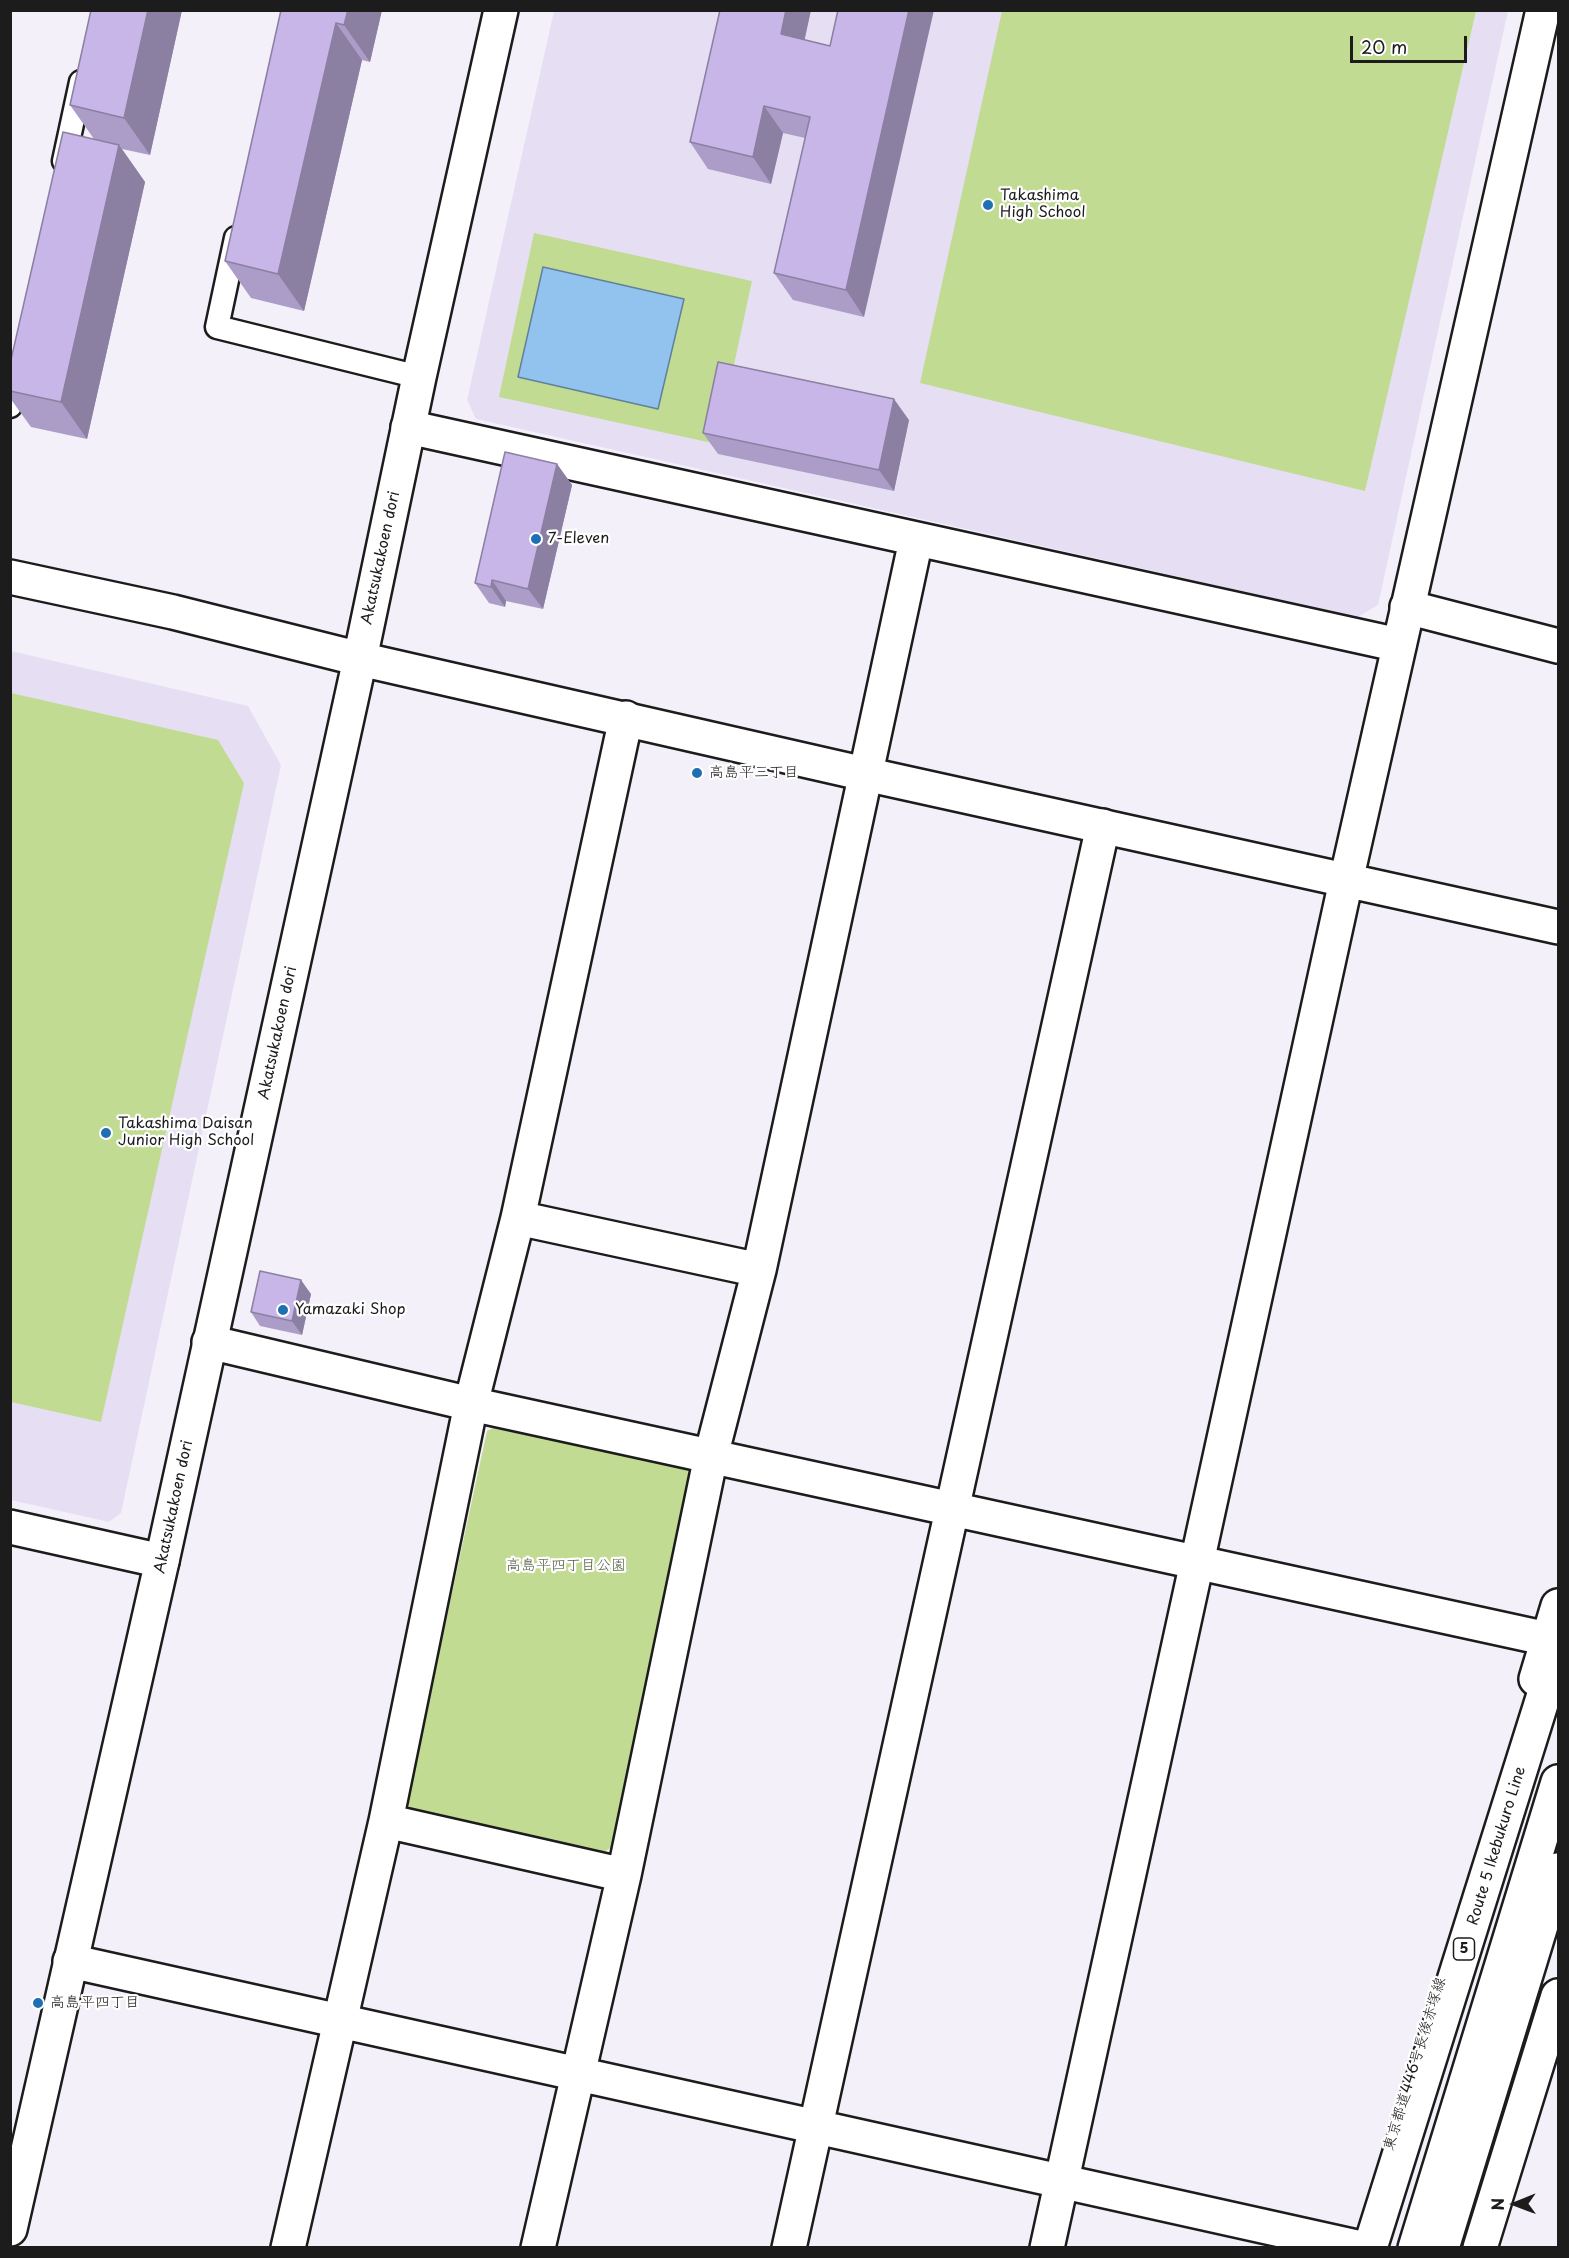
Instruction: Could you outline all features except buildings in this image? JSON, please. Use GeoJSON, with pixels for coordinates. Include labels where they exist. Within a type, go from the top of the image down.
{"type":"FeatureCollection","features":[{"type":"Feature","properties":{"kind":"main road","name":"Akatsukakoen dori"},"geometry":{"type":"LineString","coordinates":[[10,2229],[15,2188],[162,1561],[360,659],[408,427],[501,10]]}},
{"type":"Feature","properties":{"kind":"main road"},"geometry":{"type":"LineString","coordinates":[[1047,2247],[1346,881],[1543,10]]}},
{"type":"Feature","properties":{"kind":"main road"},"geometry":{"type":"LineString","coordinates":[[408,427],[1399,645]]}},
{"type":"Feature","properties":{"kind":"main road"},"geometry":{"type":"LineString","coordinates":[[538,2247],[624,1875],[711,1456],[759,1270],[916,540]]}},
{"type":"Feature","properties":{"kind":"main road"},"geometry":{"type":"LineString","coordinates":[[10,577],[173,612],[360,659],[865,774],[1558,927]]}},
{"type":"Feature","properties":{"kind":"main road"},"geometry":{"type":"LineString","coordinates":[[1407,607],[1558,646]]}},
{"type":"Feature","properties":{"kind":"main road"},"geometry":{"type":"LineString","coordinates":[[288,2247],[386,1821],[471,1404],[518,1218],[626,718]]}},
{"type":"Feature","properties":{"kind":"main road"},"geometry":{"type":"LineString","coordinates":[[789,2247],[1103,826]]}},
{"type":"Feature","properties":{"kind":"main road"},"geometry":{"type":"LineString","coordinates":[[518,1218],[759,1270]]}},
{"type":"Feature","properties":{"kind":"main road"},"geometry":{"type":"LineString","coordinates":[[209,1342],[471,1404],[1196,1562],[1553,1644]]}},
{"type":"Feature","properties":{"kind":"main road"},"geometry":{"type":"LineString","coordinates":[[10,1527],[162,1561]]}},
{"type":"Feature","properties":{"kind":"main road","name":"東京都道446号長後赤塚線"},"geometry":{"type":"LineString","coordinates":[[1357,2247],[1553,1644],[1558,1606]]}},
{"type":"Feature","properties":{"kind":"main road","name":"Route 5 Ikebukuro Line"},"geometry":{"type":"LineString","coordinates":[[1371,2247],[1553,1644]]}},
{"type":"Feature","properties":{"kind":"main road"},"geometry":{"type":"LineString","coordinates":[[1442,2247],[1558,1782]]}},
{"type":"Feature","properties":{"kind":"main road"},"geometry":{"type":"LineString","coordinates":[[386,1821],[624,1875]]}},
{"type":"Feature","properties":{"kind":"main road"},"geometry":{"type":"LineString","coordinates":[[1415,2247],[1558,1870]]}},
{"type":"Feature","properties":{"kind":"main road"},"geometry":{"type":"LineString","coordinates":[[70,1961],[1357,2247]]}},
{"type":"Feature","properties":{"kind":"main road"},"geometry":{"type":"LineString","coordinates":[[1480,2247],[1558,1996]]}},
{"type":"Feature","properties":{"kind":"main road"},"geometry":{"type":"LineString","coordinates":[[1491,2247],[1558,2032]]}},
{"type":"Feature","properties":{"kind":"lane"},"geometry":{"type":"LineString","coordinates":[[59,185],[86,57]]}},
{"type":"Feature","properties":{"kind":"lane"},"geometry":{"type":"LineString","coordinates":[[241,214],[217,327],[419,377]]}},
{"type":"Feature","properties":{"kind":"lane"},"geometry":{"type":"LineString","coordinates":[[10,406],[23,348]]}},
{"type":"Feature","properties":{"kind":"shaded area","name":"Takashima High School"},"geometry":{"type":"Polygon","coordinates":[[[554,11],[1508,11],[1378,605],[1358,617],[476,419],[467,400],[554,11]]]}},
{"type":"Feature","properties":{"kind":"shaded area","name":"Takashima Daisan Junior High School"},"geometry":{"type":"Polygon","coordinates":[[[11,651],[248,706],[281,765],[121,1513],[109,1522],[11,1500],[11,651]]]}},
{"type":"Feature","properties":{"kind":"green space"},"geometry":{"type":"Polygon","coordinates":[[[1002,11],[1476,11],[1365,491],[920,383],[1002,11]]]}},
{"type":"Feature","properties":{"kind":"green space"},"geometry":{"type":"Polygon","coordinates":[[[534,233],[752,281],[717,444],[499,397],[534,233]]]}},
{"type":"Feature","properties":{"kind":"green space","name":"Takashima Daisan Junior High School"},"geometry":{"type":"Polygon","coordinates":[[[11,693],[218,740],[244,783],[101,1422],[11,1402],[11,693]]]}},
{"type":"Feature","properties":{"kind":"green space","name":"高島平四丁目公園"},"geometry":{"type":"Polygon","coordinates":[[[503,1423],[684,1463],[693,1481],[612,1847],[596,1857],[415,1818],[407,1801],[487,1431],[503,1423]]]}},
{"type":"Feature","properties":{"kind":"water"},"geometry":{"type":"Polygon","coordinates":[[[543,267],[684,299],[658,409],[518,377],[543,267]]]}},
{"type":"Feature","properties":{"kind":"place","name":"Takashima High School"},"geometry":{"type":"Point","coordinates":[988,205]}},
{"type":"Feature","properties":{"kind":"place","name":"7-Eleven"},"geometry":{"type":"Point","coordinates":[536,539]}},
{"type":"Feature","properties":{"kind":"place","name":"高島平三丁目"},"geometry":{"type":"Point","coordinates":[697,773]}},
{"type":"Feature","properties":{"kind":"place","name":"Takashima Daisan Junior High School"},"geometry":{"type":"Point","coordinates":[106,1133]}},
{"type":"Feature","properties":{"kind":"place","name":"Yamazaki Shop"},"geometry":{"type":"Point","coordinates":[283,1310]}},
{"type":"Feature","properties":{"kind":"place","name":"高島平四丁目"},"geometry":{"type":"Point","coordinates":[38,2003]}}]}
